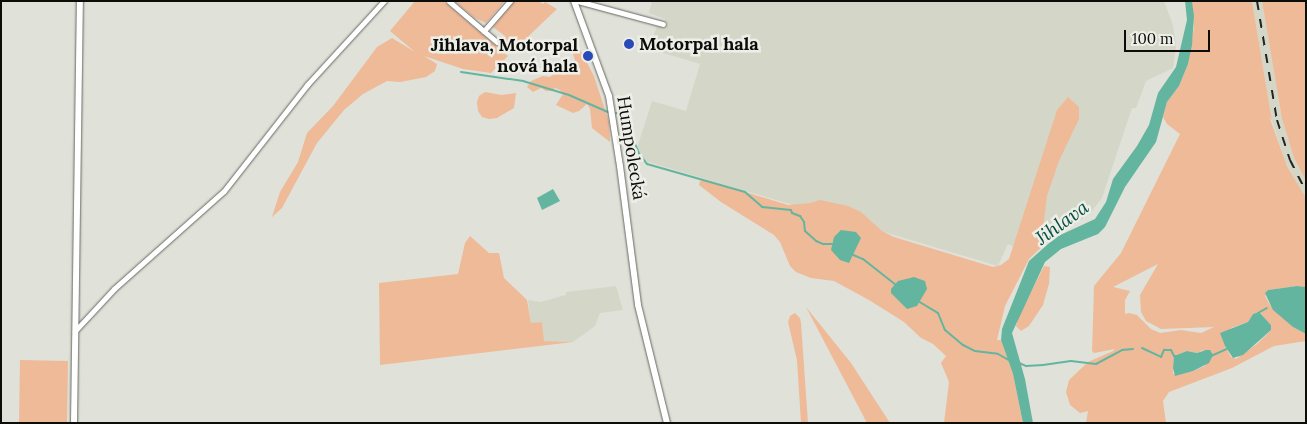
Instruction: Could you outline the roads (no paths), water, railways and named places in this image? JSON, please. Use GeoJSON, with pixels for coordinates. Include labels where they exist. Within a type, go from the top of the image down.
{"type":"FeatureCollection","features":[{"type":"Feature","properties":{"kind":"main road","name":"Humpolecká"},"geometry":{"type":"LineString","coordinates":[[574,1],[602,73],[612,113],[638,305],[668,423]]}},
{"type":"Feature","properties":{"kind":"street"},"geometry":{"type":"LineString","coordinates":[[74,423],[80,1]]}},
{"type":"Feature","properties":{"kind":"street"},"geometry":{"type":"LineString","coordinates":[[76,330],[114,289],[224,191],[307,84],[336,50],[384,1]]}},
{"type":"Feature","properties":{"kind":"street"},"geometry":{"type":"LineString","coordinates":[[449,1],[497,42]]}},
{"type":"Feature","properties":{"kind":"street"},"geometry":{"type":"LineString","coordinates":[[484,31],[510,1]]}},
{"type":"Feature","properties":{"kind":"street"},"geometry":{"type":"LineString","coordinates":[[578,1],[663,24]]}},
{"type":"Feature","properties":{"kind":"waterway"},"geometry":{"type":"LineString","coordinates":[[461,72],[523,81],[569,95],[608,112]]}},
{"type":"Feature","properties":{"kind":"waterway"},"geometry":{"type":"LineString","coordinates":[[616,113],[621,114],[624,118],[639,154],[647,164],[745,192],[762,207],[791,210],[792,213],[800,216],[804,222],[805,231],[816,241],[823,244],[834,244]]}},
{"type":"Feature","properties":{"kind":"waterway"},"geometry":{"type":"LineString","coordinates":[[851,254],[863,259],[896,285]]}},
{"type":"Feature","properties":{"kind":"waterway"},"geometry":{"type":"LineString","coordinates":[[918,301],[938,313],[945,330],[963,345],[975,351],[998,354],[1009,360]]}},
{"type":"Feature","properties":{"kind":"waterway"},"geometry":{"type":"LineString","coordinates":[[1258,313],[1267,308]]}},
{"type":"Feature","properties":{"kind":"waterway"},"geometry":{"type":"LineString","coordinates":[[1142,348],[1161,357],[1164,350],[1171,350],[1174,356],[1177,356]]}},
{"type":"Feature","properties":{"kind":"waterway"},"geometry":{"type":"LineString","coordinates":[[1019,363],[1026,366],[1071,361],[1096,364],[1122,350],[1133,349]]}},
{"type":"Feature","properties":{"kind":"waterway"},"geometry":{"type":"LineString","coordinates":[[1211,356],[1227,349]]}},
{"type":"Feature","properties":{"kind":"railway"},"geometry":{"type":"LineString","coordinates":[[1257,1],[1277,120],[1290,160],[1306,191]]}},
{"type":"Feature","properties":{"kind":"place","name":"Motorpal hala"},"geometry":{"type":"Point","coordinates":[629,44]}},
{"type":"Feature","properties":{"kind":"place","name":"Jihlava, Motorpal nová hala"},"geometry":{"type":"Point","coordinates":[588,56]}},
{"type":"Feature","properties":{"kind":"water label","name":"Jihlava"},"geometry":{"type":"Point","coordinates":[1062,223]}}]}
